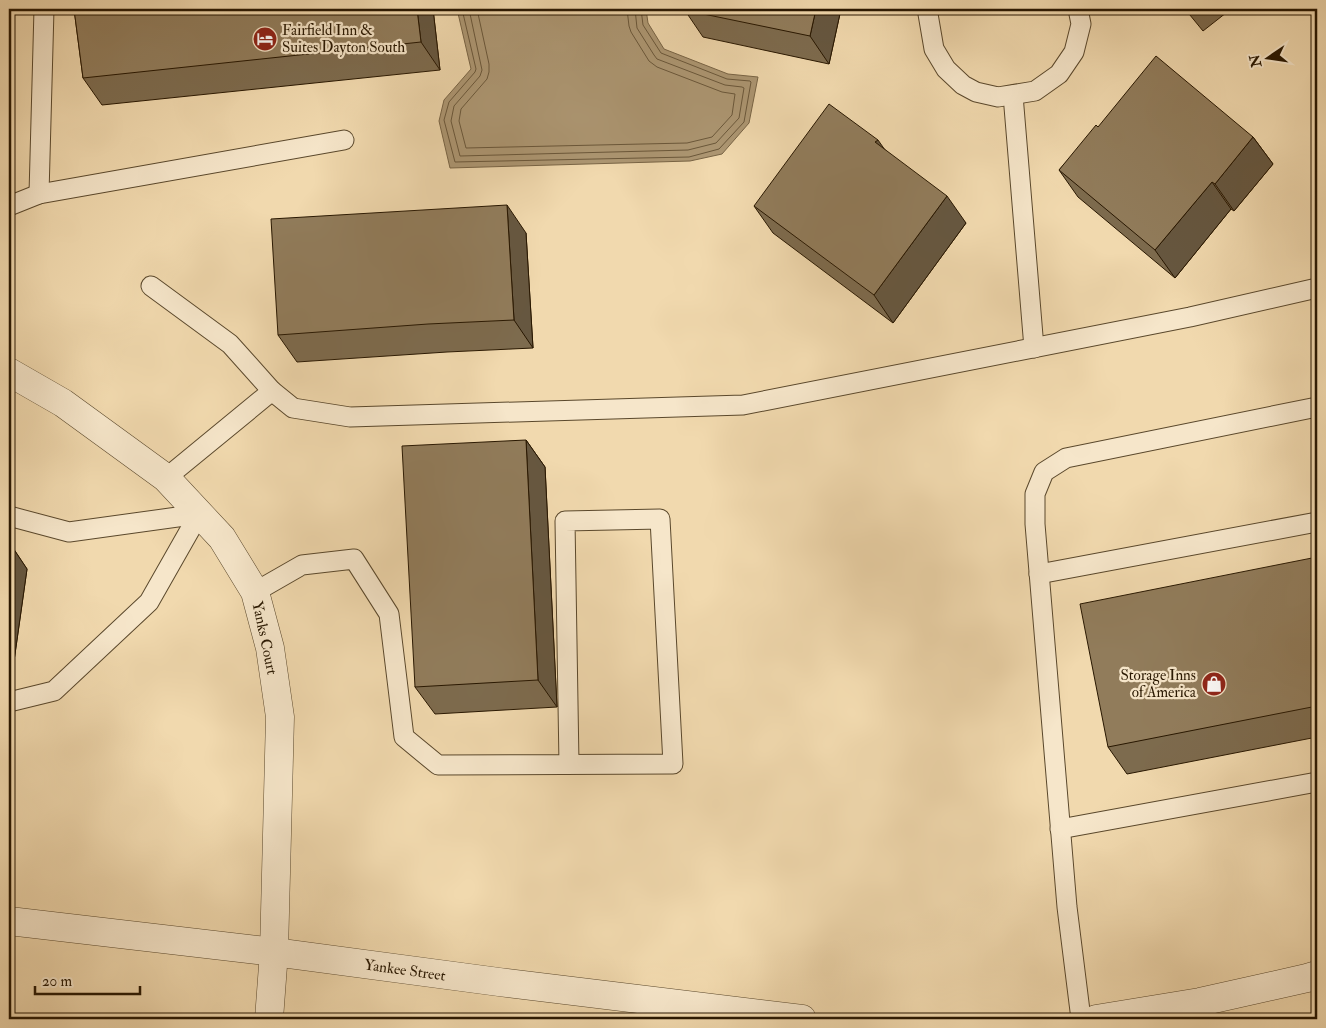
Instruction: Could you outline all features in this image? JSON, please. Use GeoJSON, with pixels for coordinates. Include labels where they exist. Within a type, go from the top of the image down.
{"type":"FeatureCollection","features":[{"type":"Feature","properties":{"kind":"street","name":"Yanks Court"},"geometry":{"type":"LineString","coordinates":[[9,372],[63,403],[166,478],[222,538],[255,592],[270,648],[280,717],[274,952],[269,1019]]}},
{"type":"Feature","properties":{"kind":"street","name":"Yankee Street"},"geometry":{"type":"LineString","coordinates":[[9,921],[274,952],[802,1019]]}},
{"type":"Feature","properties":{"kind":"street"},"geometry":{"type":"LineString","coordinates":[[1096,1019],[1200,1002],[1317,975]]}},
{"type":"Feature","properties":{"kind":"lane"},"geometry":{"type":"LineString","coordinates":[[38,194],[44,9]]}},
{"type":"Feature","properties":{"kind":"lane"},"geometry":{"type":"LineString","coordinates":[[929,9],[928,14],[934,48],[946,69],[963,85],[976,92],[998,97],[1035,91],[1059,74],[1074,52],[1081,24],[1078,9]]}},
{"type":"Feature","properties":{"kind":"lane"},"geometry":{"type":"LineString","coordinates":[[1013,95],[1034,348]]}},
{"type":"Feature","properties":{"kind":"lane"},"geometry":{"type":"LineString","coordinates":[[9,206],[38,194],[344,140]]}},
{"type":"Feature","properties":{"kind":"lane"},"geometry":{"type":"LineString","coordinates":[[151,286],[230,344],[272,391],[292,408],[350,417],[743,405],[1190,317],[1317,288]]}},
{"type":"Feature","properties":{"kind":"lane"},"geometry":{"type":"LineString","coordinates":[[166,478],[272,391]]}},
{"type":"Feature","properties":{"kind":"lane"},"geometry":{"type":"LineString","coordinates":[[1081,1019],[1067,907],[1060,829],[1035,524],[1035,494],[1044,472],[1066,458],[1317,407]]}},
{"type":"Feature","properties":{"kind":"lane"},"geometry":{"type":"LineString","coordinates":[[9,516],[69,532],[199,514]]}},
{"type":"Feature","properties":{"kind":"lane"},"geometry":{"type":"LineString","coordinates":[[9,702],[54,691],[149,602],[199,514]]}},
{"type":"Feature","properties":{"kind":"lane"},"geometry":{"type":"LineString","coordinates":[[255,592],[302,565],[354,559],[390,614],[404,737],[438,765],[673,764],[660,519],[565,520],[569,764]]}},
{"type":"Feature","properties":{"kind":"lane"},"geometry":{"type":"LineString","coordinates":[[1039,574],[1317,522]]}},
{"type":"Feature","properties":{"kind":"lane"},"geometry":{"type":"LineString","coordinates":[[1060,829],[1317,782]]}},
{"type":"Feature","properties":{"kind":"water"},"geometry":{"type":"Polygon","coordinates":[[[457,9],[646,9],[648,23],[664,49],[728,74],[758,77],[749,123],[722,154],[690,161],[450,168],[439,121],[444,100],[471,69],[457,9]]]}},
{"type":"Feature","properties":{"kind":"building","name":"Fairfield Inn & Suites Dayton South"},"geometry":{"type":"Polygon","coordinates":[[[74,9],[417,9],[421,42],[83,78],[74,9]]]}},
{"type":"Feature","properties":{"kind":"building"},"geometry":{"type":"Polygon","coordinates":[[[684,9],[816,9],[810,36],[684,9]]]}},
{"type":"Feature","properties":{"kind":"building"},"geometry":{"type":"Polygon","coordinates":[[[1156,56],[1253,137],[1215,184],[1212,182],[1155,250],[1059,170],[1096,125],[1098,127],[1156,56]]]}},
{"type":"Feature","properties":{"kind":"building"},"geometry":{"type":"Polygon","coordinates":[[[829,104],[878,140],[875,142],[947,196],[874,295],[754,206],[829,104]]]}},
{"type":"Feature","properties":{"kind":"building"},"geometry":{"type":"Polygon","coordinates":[[[507,205],[514,320],[278,335],[271,219],[507,205]]]}},
{"type":"Feature","properties":{"kind":"building"},"geometry":{"type":"Polygon","coordinates":[[[526,440],[538,680],[415,687],[402,446],[526,440]]]}},
{"type":"Feature","properties":{"kind":"building","name":"Storage Inns of America"},"geometry":{"type":"Polygon","coordinates":[[[1317,557],[1317,706],[1108,747],[1080,604],[1317,557]]]}},
{"type":"Feature","properties":{"kind":"place","name":"Fairfield Inn & Suites Dayton South"},"geometry":{"type":"Point","coordinates":[265,39]}},
{"type":"Feature","properties":{"kind":"place","name":"Storage Inns of America"},"geometry":{"type":"Point","coordinates":[1214,684]}}]}
